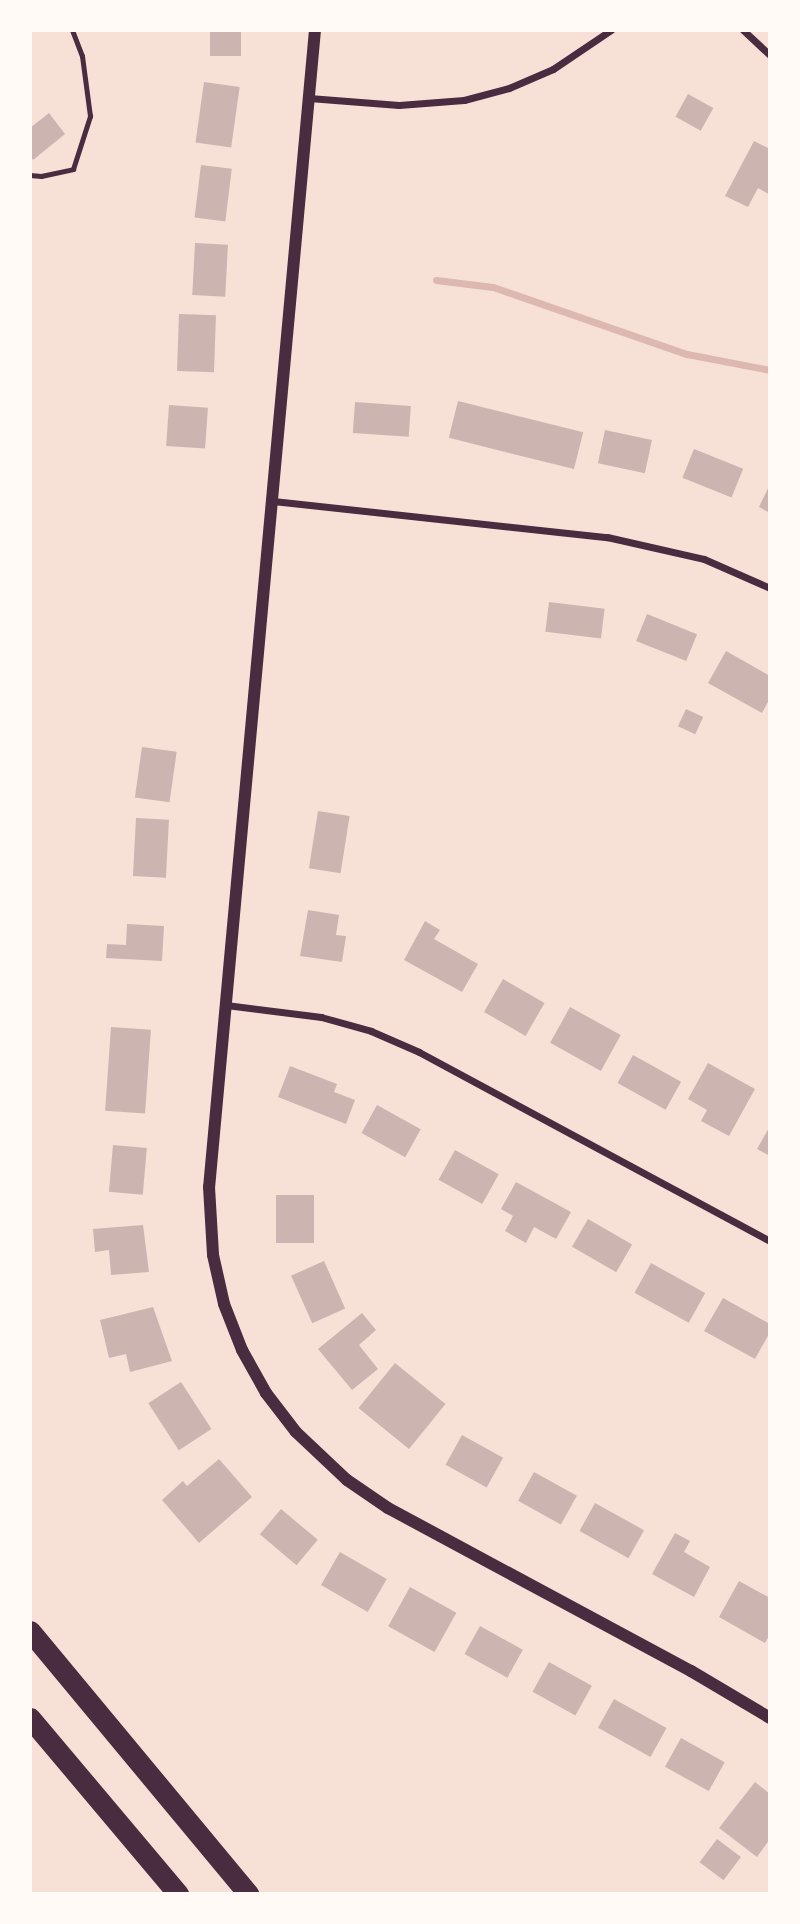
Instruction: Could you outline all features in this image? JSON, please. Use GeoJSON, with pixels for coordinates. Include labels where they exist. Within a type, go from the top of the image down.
{"type":"FeatureCollection","features":[{"type":"Feature","properties":{"kind":"highway"},"geometry":{"type":"LineString","coordinates":[[30,1631],[248,1894]]}},
{"type":"Feature","properties":{"kind":"highway"},"geometry":{"type":"LineString","coordinates":[[30,1718],[178,1894]]}},
{"type":"Feature","properties":{"kind":"street"},"geometry":{"type":"LineString","coordinates":[[315,30],[209,1187],[210,1231],[224,1304],[242,1350],[266,1393],[313,1450],[347,1480],[388,1508],[691,1671],[770,1718]]}},
{"type":"Feature","properties":{"kind":"street"},"geometry":{"type":"LineString","coordinates":[[309,98],[399,105],[464,100],[509,88],[552,69],[611,30]]}},
{"type":"Feature","properties":{"kind":"street"},"geometry":{"type":"LineString","coordinates":[[743,30],[770,55]]}},
{"type":"Feature","properties":{"kind":"street"},"geometry":{"type":"LineString","coordinates":[[273,501],[607,537],[704,559],[770,587]]}},
{"type":"Feature","properties":{"kind":"street"},"geometry":{"type":"LineString","coordinates":[[226,1005],[321,1017],[371,1031],[419,1052],[770,1241]]}},
{"type":"Feature","properties":{"kind":"lane"},"geometry":{"type":"LineString","coordinates":[[30,175],[41,176],[73,169],[90,116],[82,56],[72,30]]}},
{"type":"Feature","properties":{"kind":"building"},"geometry":{"type":"Polygon","coordinates":[[[210,30],[241,30],[241,56],[210,56],[210,30]]]}},
{"type":"Feature","properties":{"kind":"building"},"geometry":{"type":"Polygon","coordinates":[[[204,82],[240,87],[231,147],[196,142],[204,82]]]}},
{"type":"Feature","properties":{"kind":"building"},"geometry":{"type":"Polygon","coordinates":[[[688,94],[713,108],[701,131],[675,117],[688,94]]]}},
{"type":"Feature","properties":{"kind":"building"},"geometry":{"type":"Polygon","coordinates":[[[49,113],[65,134],[33,160],[30,156],[30,128],[49,113]]]}},
{"type":"Feature","properties":{"kind":"building"},"geometry":{"type":"Polygon","coordinates":[[[754,141],[770,149],[770,195],[758,188],[748,207],[725,196],[754,141]]]}},
{"type":"Feature","properties":{"kind":"building"},"geometry":{"type":"Polygon","coordinates":[[[201,165],[232,169],[225,221],[195,218],[201,165]]]}},
{"type":"Feature","properties":{"kind":"building"},"geometry":{"type":"Polygon","coordinates":[[[195,243],[228,245],[225,297],[192,295],[195,243]]]}},
{"type":"Feature","properties":{"kind":"building"},"geometry":{"type":"Polygon","coordinates":[[[179,314],[216,315],[214,372],[177,371],[179,314]]]}},
{"type":"Feature","properties":{"kind":"building"},"geometry":{"type":"Polygon","coordinates":[[[458,401],[583,432],[574,469],[449,438],[458,401]]]}},
{"type":"Feature","properties":{"kind":"building"},"geometry":{"type":"Polygon","coordinates":[[[355,402],[411,406],[409,437],[353,433],[355,402]]]}},
{"type":"Feature","properties":{"kind":"building"},"geometry":{"type":"Polygon","coordinates":[[[169,405],[208,408],[205,449],[166,446],[169,405]]]}},
{"type":"Feature","properties":{"kind":"building"},"geometry":{"type":"Polygon","coordinates":[[[605,430],[652,440],[645,473],[598,463],[605,430]]]}},
{"type":"Feature","properties":{"kind":"building"},"geometry":{"type":"Polygon","coordinates":[[[694,449],[743,469],[732,498],[682,478],[694,449]]]}},
{"type":"Feature","properties":{"kind":"building"},"geometry":{"type":"Polygon","coordinates":[[[770,484],[770,513],[759,507],[770,484]]]}},
{"type":"Feature","properties":{"kind":"building"},"geometry":{"type":"Polygon","coordinates":[[[549,602],[605,609],[601,639],[545,632],[549,602]]]}},
{"type":"Feature","properties":{"kind":"building"},"geometry":{"type":"Polygon","coordinates":[[[647,614],[697,634],[686,661],[636,641],[647,614]]]}},
{"type":"Feature","properties":{"kind":"building"},"geometry":{"type":"Polygon","coordinates":[[[726,651],[770,676],[770,698],[762,713],[708,683],[726,651]]]}},
{"type":"Feature","properties":{"kind":"building"},"geometry":{"type":"Polygon","coordinates":[[[686,709],[703,717],[695,734],[678,726],[686,709]]]}},
{"type":"Feature","properties":{"kind":"building"},"geometry":{"type":"Polygon","coordinates":[[[142,747],[177,752],[170,802],[135,798],[142,747]]]}},
{"type":"Feature","properties":{"kind":"building"},"geometry":{"type":"Polygon","coordinates":[[[318,811],[350,816],[341,873],[309,868],[318,811]]]}},
{"type":"Feature","properties":{"kind":"building"},"geometry":{"type":"Polygon","coordinates":[[[136,818],[169,820],[166,878],[133,876],[136,818]]]}},
{"type":"Feature","properties":{"kind":"building"},"geometry":{"type":"Polygon","coordinates":[[[308,910],[339,915],[336,935],[346,936],[342,962],[300,956],[308,910]]]}},
{"type":"Feature","properties":{"kind":"building"},"geometry":{"type":"Polygon","coordinates":[[[425,921],[440,930],[434,939],[478,964],[462,992],[404,960],[425,921]]]}},
{"type":"Feature","properties":{"kind":"building"},"geometry":{"type":"Polygon","coordinates":[[[127,924],[164,926],[162,961],[106,958],[107,944],[126,945],[127,924]]]}},
{"type":"Feature","properties":{"kind":"building"},"geometry":{"type":"Polygon","coordinates":[[[503,979],[545,1003],[526,1036],[484,1012],[503,979]]]}},
{"type":"Feature","properties":{"kind":"building"},"geometry":{"type":"Polygon","coordinates":[[[570,1007],[621,1035],[601,1071],[550,1043],[570,1007]]]}},
{"type":"Feature","properties":{"kind":"building"},"geometry":{"type":"Polygon","coordinates":[[[111,1027],[151,1030],[145,1114],[105,1111],[111,1027]]]}},
{"type":"Feature","properties":{"kind":"building"},"geometry":{"type":"Polygon","coordinates":[[[633,1055],[681,1082],[666,1110],[617,1083],[633,1055]]]}},
{"type":"Feature","properties":{"kind":"building"},"geometry":{"type":"Polygon","coordinates":[[[708,1063],[755,1089],[729,1136],[701,1121],[707,1110],[688,1099],[708,1063]]]}},
{"type":"Feature","properties":{"kind":"building"},"geometry":{"type":"Polygon","coordinates":[[[290,1066],[337,1084],[334,1092],[355,1100],[346,1124],[278,1097],[290,1066]]]}},
{"type":"Feature","properties":{"kind":"building"},"geometry":{"type":"Polygon","coordinates":[[[377,1105],[421,1129],[405,1157],[361,1133],[377,1105]]]}},
{"type":"Feature","properties":{"kind":"building"},"geometry":{"type":"Polygon","coordinates":[[[770,1126],[770,1156],[757,1149],[770,1126]]]}},
{"type":"Feature","properties":{"kind":"building"},"geometry":{"type":"Polygon","coordinates":[[[113,1145],[147,1148],[143,1195],[109,1192],[113,1145]]]}},
{"type":"Feature","properties":{"kind":"building"},"geometry":{"type":"Polygon","coordinates":[[[455,1150],[499,1174],[482,1204],[439,1180],[455,1150]]]}},
{"type":"Feature","properties":{"kind":"building"},"geometry":{"type":"Polygon","coordinates":[[[516,1182],[571,1212],[556,1239],[534,1227],[526,1243],[505,1231],[513,1216],[501,1209],[516,1182]]]}},
{"type":"Feature","properties":{"kind":"building"},"geometry":{"type":"Polygon","coordinates":[[[276,1195],[314,1195],[314,1243],[276,1243],[276,1195]]]}},
{"type":"Feature","properties":{"kind":"building"},"geometry":{"type":"Polygon","coordinates":[[[588,1219],[632,1244],[616,1272],[572,1247],[588,1219]]]}},
{"type":"Feature","properties":{"kind":"building"},"geometry":{"type":"Polygon","coordinates":[[[143,1225],[149,1272],[111,1275],[109,1250],[95,1252],[93,1229],[143,1225]]]}},
{"type":"Feature","properties":{"kind":"building"},"geometry":{"type":"Polygon","coordinates":[[[324,1261],[345,1309],[312,1323],[291,1276],[324,1261]]]}},
{"type":"Feature","properties":{"kind":"building"},"geometry":{"type":"Polygon","coordinates":[[[651,1263],[705,1293],[689,1323],[635,1293],[651,1263]]]}},
{"type":"Feature","properties":{"kind":"building"},"geometry":{"type":"Polygon","coordinates":[[[723,1298],[770,1324],[770,1332],[755,1359],[704,1331],[723,1298]]]}},
{"type":"Feature","properties":{"kind":"building"},"geometry":{"type":"Polygon","coordinates":[[[153,1307],[172,1361],[130,1372],[126,1354],[109,1358],[100,1320],[153,1307]]]}},
{"type":"Feature","properties":{"kind":"building"},"geometry":{"type":"Polygon","coordinates":[[[362,1313],[376,1330],[359,1345],[378,1369],[352,1390],[318,1349],[362,1313]]]}},
{"type":"Feature","properties":{"kind":"building"},"geometry":{"type":"Polygon","coordinates":[[[395,1363],[446,1404],[409,1449],[358,1408],[395,1363]]]}},
{"type":"Feature","properties":{"kind":"building"},"geometry":{"type":"Polygon","coordinates":[[[181,1382],[211,1429],[179,1450],[148,1403],[181,1382]]]}},
{"type":"Feature","properties":{"kind":"building"},"geometry":{"type":"Polygon","coordinates":[[[462,1435],[503,1458],[487,1488],[446,1465],[462,1435]]]}},
{"type":"Feature","properties":{"kind":"building"},"geometry":{"type":"Polygon","coordinates":[[[219,1459],[252,1497],[199,1543],[162,1500],[183,1481],[187,1486],[219,1459]]]}},
{"type":"Feature","properties":{"kind":"building"},"geometry":{"type":"Polygon","coordinates":[[[534,1472],[577,1496],[561,1525],[518,1501],[534,1472]]]}},
{"type":"Feature","properties":{"kind":"building"},"geometry":{"type":"Polygon","coordinates":[[[595,1503],[644,1530],[628,1558],[579,1531],[595,1503]]]}},
{"type":"Feature","properties":{"kind":"building"},"geometry":{"type":"Polygon","coordinates":[[[281,1509],[318,1540],[297,1565],[260,1534],[281,1509]]]}},
{"type":"Feature","properties":{"kind":"building"},"geometry":{"type":"Polygon","coordinates":[[[675,1533],[690,1541],[684,1552],[710,1567],[694,1597],[652,1574],[675,1533]]]}},
{"type":"Feature","properties":{"kind":"building"},"geometry":{"type":"Polygon","coordinates":[[[340,1552],[387,1579],[368,1612],[321,1585],[340,1552]]]}},
{"type":"Feature","properties":{"kind":"building"},"geometry":{"type":"Polygon","coordinates":[[[739,1581],[770,1598],[770,1634],[765,1643],[719,1617],[739,1581]]]}},
{"type":"Feature","properties":{"kind":"building"},"geometry":{"type":"Polygon","coordinates":[[[410,1587],[456,1613],[435,1652],[388,1626],[410,1587]]]}},
{"type":"Feature","properties":{"kind":"building"},"geometry":{"type":"Polygon","coordinates":[[[480,1626],[523,1650],[507,1678],[464,1654],[480,1626]]]}},
{"type":"Feature","properties":{"kind":"building"},"geometry":{"type":"Polygon","coordinates":[[[549,1662],[592,1686],[575,1715],[533,1692],[549,1662]]]}},
{"type":"Feature","properties":{"kind":"building"},"geometry":{"type":"Polygon","coordinates":[[[614,1699],[666,1728],[650,1757],[598,1728],[614,1699]]]}},
{"type":"Feature","properties":{"kind":"building"},"geometry":{"type":"Polygon","coordinates":[[[681,1738],[725,1762],[709,1791],[665,1767],[681,1738]]]}},
{"type":"Feature","properties":{"kind":"building"},"geometry":{"type":"Polygon","coordinates":[[[755,1782],[770,1794],[770,1839],[757,1857],[719,1828],[755,1782]]]}},
{"type":"Feature","properties":{"kind":"building"},"geometry":{"type":"Polygon","coordinates":[[[717,1839],[741,1857],[724,1880],[700,1862],[717,1839]]]}},
{"type":"Feature","properties":{"kind":"waterway"},"geometry":{"type":"LineString","coordinates":[[436,280],[493,287],[687,354],[770,370]]}}]}
